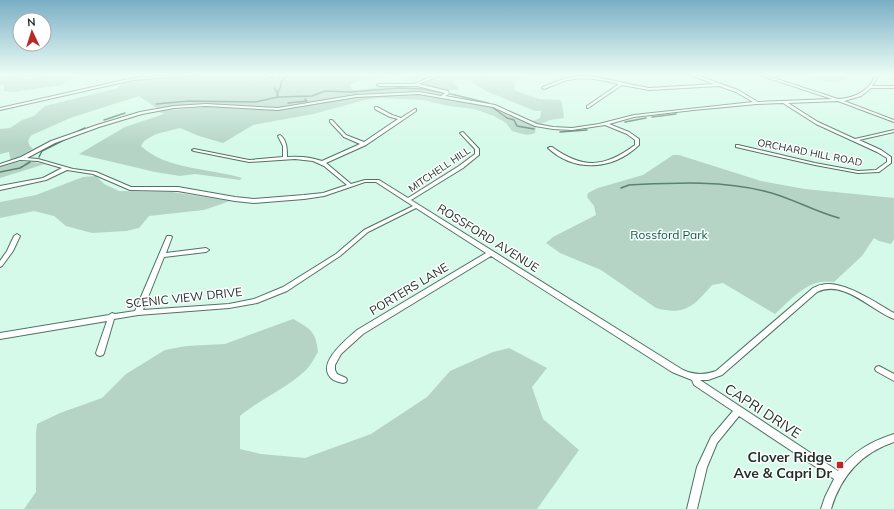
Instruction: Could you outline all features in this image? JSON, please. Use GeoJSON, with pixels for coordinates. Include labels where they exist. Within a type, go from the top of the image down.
{"type":"FeatureCollection","features":[{"type":"Feature","properties":{"kind":"street"},"geometry":{"type":"LineString","coordinates":[[0,109],[49,98]]}},
{"type":"Feature","properties":{"kind":"street"},"geometry":{"type":"LineString","coordinates":[[0,165],[21,159],[46,145],[77,134],[133,116],[167,108],[206,105],[278,109],[294,108],[343,98]]}},
{"type":"Feature","properties":{"kind":"street"},"geometry":{"type":"LineString","coordinates":[[452,98],[497,107],[530,123],[544,127],[572,129],[606,124],[642,114],[757,103],[840,101],[854,98]]}},
{"type":"Feature","properties":{"kind":"street"},"geometry":{"type":"LineString","coordinates":[[588,107],[601,98]]}},
{"type":"Feature","properties":{"kind":"street"},"geometry":{"type":"LineString","coordinates":[[748,98],[757,103]]}},
{"type":"Feature","properties":{"kind":"street"},"geometry":{"type":"LineString","coordinates":[[830,98],[894,121]]}},
{"type":"Feature","properties":{"kind":"street"},"geometry":{"type":"LineString","coordinates":[[784,102],[814,121],[854,140]]}},
{"type":"Feature","properties":{"kind":"street"},"geometry":{"type":"LineString","coordinates":[[376,108],[391,116],[402,119]]}},
{"type":"Feature","properties":{"kind":"street"},"geometry":{"type":"LineString","coordinates":[[322,163],[364,144],[415,110]]}},
{"type":"Feature","properties":{"kind":"street"},"geometry":{"type":"LineString","coordinates":[[331,121],[345,136],[364,144]]}},
{"type":"Feature","properties":{"kind":"street"},"geometry":{"type":"LineString","coordinates":[[550,148],[572,161],[596,165],[611,161],[637,145],[637,140],[633,136],[606,124]]}},
{"type":"Feature","properties":{"kind":"street","name":"ORCHARD HILL ROAD"},"geometry":{"type":"LineString","coordinates":[[854,140],[894,131]]}},
{"type":"Feature","properties":{"kind":"street","name":"MITCHELL HILL"},"geometry":{"type":"LineString","coordinates":[[408,200],[461,167],[477,154],[477,149],[462,133]]}},
{"type":"Feature","properties":{"kind":"street"},"geometry":{"type":"LineString","coordinates":[[280,136],[286,150],[285,159]]}},
{"type":"Feature","properties":{"kind":"street","name":"ORCHARD HILL ROAD"},"geometry":{"type":"LineString","coordinates":[[738,146],[815,164],[858,172],[877,171],[889,162],[889,158],[883,153],[854,140]]}},
{"type":"Feature","properties":{"kind":"street"},"geometry":{"type":"LineString","coordinates":[[194,150],[249,161],[302,158],[322,163],[350,185]]}},
{"type":"Feature","properties":{"kind":"street","name":"ROSSFORD AVENUE"},"geometry":{"type":"LineString","coordinates":[[21,159],[38,160],[67,168],[94,173],[130,188],[186,190],[254,201],[319,195],[365,181],[377,181],[675,370],[695,377],[709,377],[719,373],[815,290],[823,286],[830,285],[843,289],[894,316]]}},
{"type":"Feature","properties":{"kind":"street"},"geometry":{"type":"LineString","coordinates":[[0,188],[44,179],[67,168]]}},
{"type":"Feature","properties":{"kind":"street","name":"SCENIC VIEW DRIVE"},"geometry":{"type":"LineString","coordinates":[[0,336],[112,316],[238,305],[265,298],[285,289],[334,257],[366,231],[417,206]]}},
{"type":"Feature","properties":{"kind":"street"},"geometry":{"type":"LineString","coordinates":[[0,265],[17,236]]}},
{"type":"Feature","properties":{"kind":"street"},"geometry":{"type":"LineString","coordinates":[[138,313],[169,237]]}},
{"type":"Feature","properties":{"kind":"street"},"geometry":{"type":"LineString","coordinates":[[162,255],[206,250]]}},
{"type":"Feature","properties":{"kind":"street","name":"PORTERS LANE"},"geometry":{"type":"LineString","coordinates":[[343,380],[334,376],[331,372],[331,367],[336,355],[360,332],[491,253]]}},
{"type":"Feature","properties":{"kind":"street"},"geometry":{"type":"LineString","coordinates":[[100,353],[112,316]]}},
{"type":"Feature","properties":{"kind":"street"},"geometry":{"type":"LineString","coordinates":[[879,369],[894,378]]}},
{"type":"Feature","properties":{"kind":"street","name":"CAPRI DRIVE"},"geometry":{"type":"LineString","coordinates":[[695,377],[697,383],[839,477]]}},
{"type":"Feature","properties":{"kind":"street"},"geometry":{"type":"LineString","coordinates":[[692,509],[702,467],[714,440],[738,411]]}},
{"type":"Feature","properties":{"kind":"street"},"geometry":{"type":"LineString","coordinates":[[826,509],[829,497],[839,477],[861,454],[876,444],[894,438]]}},
{"type":"Feature","properties":{"kind":"green space"},"geometry":{"type":"Polygon","coordinates":[[[78,98],[134,98],[70,118],[32,135],[28,142],[33,149],[11,161],[9,152],[0,154],[0,129],[10,128],[22,120],[34,116],[45,106],[78,98]]]}},
{"type":"Feature","properties":{"kind":"green space"},"geometry":{"type":"Polygon","coordinates":[[[142,98],[341,98],[276,108],[212,104],[158,109],[142,98]]]}},
{"type":"Feature","properties":{"kind":"green space"},"geometry":{"type":"Polygon","coordinates":[[[345,98],[438,98],[496,107],[536,126],[535,133],[526,135],[512,131],[506,123],[494,116],[474,109],[449,106],[423,100],[380,98],[365,100],[313,114],[253,125],[223,143],[199,136],[180,128],[156,134],[144,141],[141,146],[151,154],[163,160],[242,178],[240,180],[195,174],[180,176],[155,172],[79,154],[125,127],[164,114],[157,111],[208,107],[285,110],[345,98]]]}},
{"type":"Feature","properties":{"kind":"green space"},"geometry":{"type":"Polygon","coordinates":[[[503,98],[535,98],[561,100],[564,118],[550,120],[541,124],[531,122],[540,118],[541,111],[535,111],[503,98]]]}},
{"type":"Feature","properties":{"kind":"green space","name":"Rossford Park"},"geometry":{"type":"Polygon","coordinates":[[[673,155],[679,155],[761,181],[805,189],[894,198],[894,239],[891,244],[874,238],[862,256],[834,282],[816,283],[809,286],[802,290],[775,314],[723,283],[712,285],[694,304],[682,310],[674,311],[656,308],[601,270],[560,253],[546,243],[553,237],[596,215],[594,206],[587,197],[588,193],[598,188],[643,175],[673,155]]]}},
{"type":"Feature","properties":{"kind":"green space"},"geometry":{"type":"Polygon","coordinates":[[[18,162],[45,164],[0,178],[0,167],[18,162]]]}},
{"type":"Feature","properties":{"kind":"green space"},"geometry":{"type":"Polygon","coordinates":[[[96,176],[104,184],[119,191],[172,192],[230,201],[204,210],[149,216],[139,228],[126,231],[92,233],[66,226],[54,216],[34,211],[0,218],[0,202],[36,195],[83,177],[96,176]]]}},
{"type":"Feature","properties":{"kind":"green space"},"geometry":{"type":"Polygon","coordinates":[[[293,319],[312,332],[316,340],[318,352],[308,368],[298,377],[240,416],[240,449],[261,454],[305,458],[371,434],[427,397],[450,371],[493,352],[509,348],[547,368],[532,387],[543,419],[579,450],[537,509],[24,509],[36,492],[37,424],[60,413],[102,398],[126,374],[165,350],[186,346],[225,344],[293,319]]]}},
{"type":"Feature","properties":{"kind":"waterway"},"geometry":{"type":"LineString","coordinates":[[156,104],[189,101],[255,102],[275,98]]}},
{"type":"Feature","properties":{"kind":"waterway"},"geometry":{"type":"LineString","coordinates":[[466,98],[488,103]]}},
{"type":"Feature","properties":{"kind":"waterway"},"geometry":{"type":"LineString","coordinates":[[288,103],[307,101],[305,99]]}},
{"type":"Feature","properties":{"kind":"waterway"},"geometry":{"type":"LineString","coordinates":[[492,107],[507,118],[514,120],[517,126],[534,129]]}},
{"type":"Feature","properties":{"kind":"waterway"},"geometry":{"type":"LineString","coordinates":[[104,120],[125,113]]}},
{"type":"Feature","properties":{"kind":"waterway"},"geometry":{"type":"LineString","coordinates":[[652,117],[676,114]]}},
{"type":"Feature","properties":{"kind":"waterway"},"geometry":{"type":"LineString","coordinates":[[625,122],[646,118]]}},
{"type":"Feature","properties":{"kind":"waterway"},"geometry":{"type":"LineString","coordinates":[[70,135],[85,128]]}},
{"type":"Feature","properties":{"kind":"waterway"},"geometry":{"type":"LineString","coordinates":[[560,132],[587,130]]}},
{"type":"Feature","properties":{"kind":"waterway"},"geometry":{"type":"LineString","coordinates":[[39,157],[42,151],[68,138]]}},
{"type":"Feature","properties":{"kind":"waterway"},"geometry":{"type":"LineString","coordinates":[[0,172],[20,168],[30,162]]}},
{"type":"Feature","properties":{"kind":"waterway"},"geometry":{"type":"LineString","coordinates":[[621,188],[629,185],[697,183],[731,185],[774,194],[839,218]]}},
{"type":"Feature","properties":{"kind":"place","name":"Clover Ridge Ave & Capri Dr"},"geometry":{"type":"Point","coordinates":[840,465]}}]}
